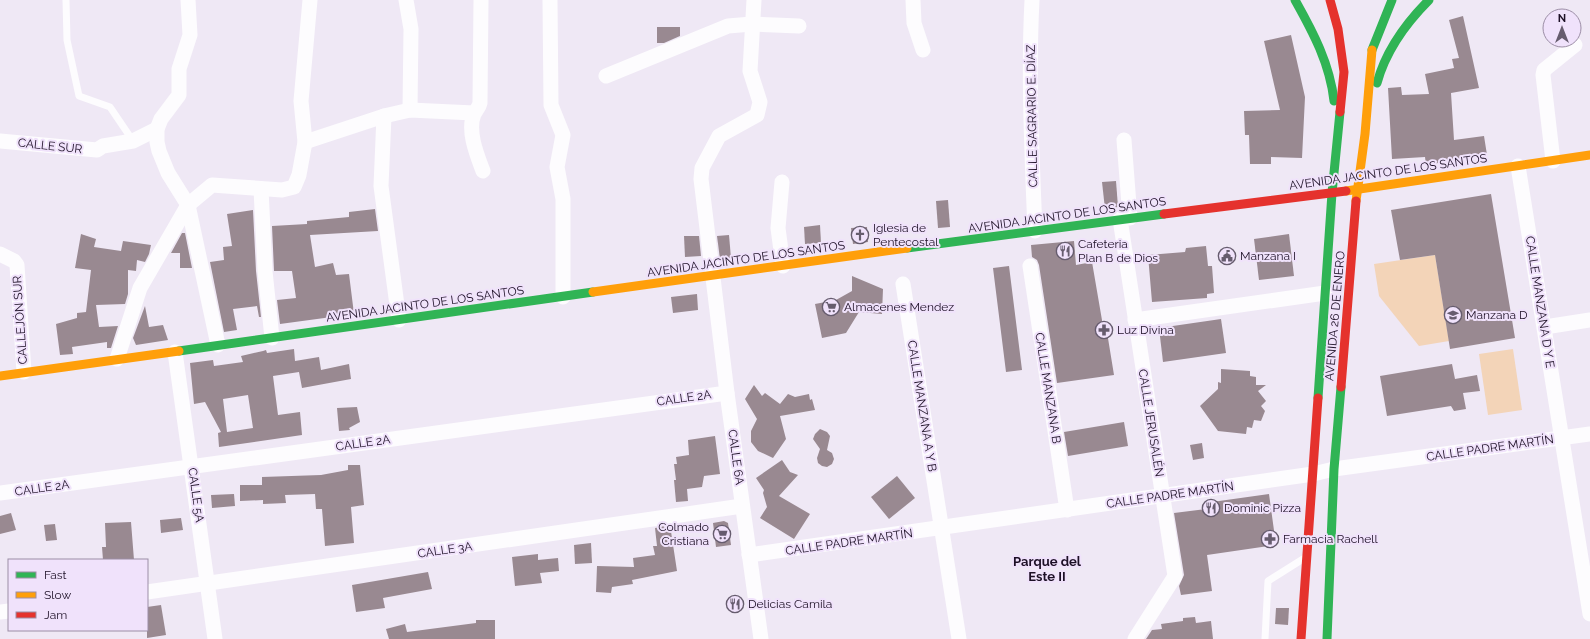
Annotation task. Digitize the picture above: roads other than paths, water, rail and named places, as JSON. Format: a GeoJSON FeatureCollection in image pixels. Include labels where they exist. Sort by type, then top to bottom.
{"type":"FeatureCollection","features":[{"type":"Feature","properties":{"kind":"main road"},"geometry":{"type":"LineString","coordinates":[[1295,0],[1313,32],[1333,87],[1336,146]]}},
{"type":"Feature","properties":{"kind":"main road","name":"AVENIDA 26 DE ENERO"},"geometry":{"type":"LineString","coordinates":[[1301,639],[1332,193],[1344,72],[1338,29],[1330,0]]}},
{"type":"Feature","properties":{"kind":"main road","name":"AVENIDA 26 DE ENERO"},"geometry":{"type":"LineString","coordinates":[[1327,639],[1334,470],[1357,189],[1365,134],[1372,49],[1392,0]]}},
{"type":"Feature","properties":{"kind":"main road"},"geometry":{"type":"LineString","coordinates":[[1365,134],[1379,75],[1388,53],[1416,12],[1429,0]]}},
{"type":"Feature","properties":{"kind":"main road","name":"AVENIDA JACINTO DE LOS SANTOS"},"geometry":{"type":"LineString","coordinates":[[0,376],[713,275],[1125,219],[1332,193],[1590,156]]}},
{"type":"Feature","properties":{"kind":"street"},"geometry":{"type":"LineString","coordinates":[[188,0],[190,35],[179,69],[179,95],[161,119],[157,129],[157,142],[161,156],[176,187],[188,204],[218,345]]}},
{"type":"Feature","properties":{"kind":"street"},"geometry":{"type":"LineString","coordinates":[[116,359],[140,288],[188,204],[212,185],[282,190],[294,187],[299,175],[305,142],[301,101],[310,0]]}},
{"type":"Feature","properties":{"kind":"street"},"geometry":{"type":"LineString","coordinates":[[406,0],[411,29],[410,110]]}},
{"type":"Feature","properties":{"kind":"street"},"geometry":{"type":"LineString","coordinates":[[481,0],[480,103],[474,113],[472,122],[477,155],[484,171]]}},
{"type":"Feature","properties":{"kind":"street"},"geometry":{"type":"LineString","coordinates":[[550,0],[552,105],[563,135],[557,167],[564,199],[563,297]]}},
{"type":"Feature","properties":{"kind":"street","name":"CALLE 6A"},"geometry":{"type":"LineString","coordinates":[[754,0],[750,71],[760,102],[759,110],[757,115],[719,136],[702,168],[701,179],[727,392],[761,639]]}},
{"type":"Feature","properties":{"kind":"street"},"geometry":{"type":"LineString","coordinates":[[913,0],[914,23],[923,50]]}},
{"type":"Feature","properties":{"kind":"street","name":"CALLE SAGRARIO E. DÍAZ"},"geometry":{"type":"LineString","coordinates":[[1032,0],[1030,34],[1031,126],[1035,231]]}},
{"type":"Feature","properties":{"kind":"street"},"geometry":{"type":"LineString","coordinates":[[606,76],[728,26],[752,24],[799,26]]}},
{"type":"Feature","properties":{"kind":"street"},"geometry":{"type":"LineString","coordinates":[[1553,161],[1543,74],[1544,70],[1571,48]]}},
{"type":"Feature","properties":{"kind":"street"},"geometry":{"type":"LineString","coordinates":[[305,142],[384,116],[410,110],[474,113]]}},
{"type":"Feature","properties":{"kind":"street"},"geometry":{"type":"LineString","coordinates":[[384,116],[381,186],[398,320]]}},
{"type":"Feature","properties":{"kind":"street","name":"CALLE SUR"},"geometry":{"type":"LineString","coordinates":[[0,142],[97,150],[103,146],[133,141],[157,129]]}},
{"type":"Feature","properties":{"kind":"street","name":"CALLE JERUSALÉN"},"geometry":{"type":"LineString","coordinates":[[1124,140],[1125,219],[1135,320],[1175,576],[1135,639]]}},
{"type":"Feature","properties":{"kind":"street","name":"CALLE MANZANA D Y E"},"geometry":{"type":"LineString","coordinates":[[1518,166],[1590,614]]}},
{"type":"Feature","properties":{"kind":"street"},"geometry":{"type":"LineString","coordinates":[[782,182],[778,228],[783,266]]}},
{"type":"Feature","properties":{"kind":"street"},"geometry":{"type":"LineString","coordinates":[[261,189],[264,271],[272,338]]}},
{"type":"Feature","properties":{"kind":"street","name":"CALLEJÓN SUR"},"geometry":{"type":"LineString","coordinates":[[0,254],[14,261],[17,265],[24,372]]}},
{"type":"Feature","properties":{"kind":"street","name":"CALLE MANZANA B"},"geometry":{"type":"LineString","coordinates":[[1030,266],[1067,510]]}},
{"type":"Feature","properties":{"kind":"street","name":"CALLE MANZANA A Y B"},"geometry":{"type":"LineString","coordinates":[[903,284],[959,639]]}},
{"type":"Feature","properties":{"kind":"street"},"geometry":{"type":"LineString","coordinates":[[1135,320],[1325,293]]}},
{"type":"Feature","properties":{"kind":"street"},"geometry":{"type":"LineString","coordinates":[[1545,327],[1590,320]]}},
{"type":"Feature","properties":{"kind":"street","name":"CALLE 5A"},"geometry":{"type":"LineString","coordinates":[[175,352],[215,639]]}},
{"type":"Feature","properties":{"kind":"street","name":"CALLE 2A"},"geometry":{"type":"LineString","coordinates":[[0,493],[727,392]]}},
{"type":"Feature","properties":{"kind":"street","name":"CALLE PADRE MARTÍN"},"geometry":{"type":"LineString","coordinates":[[749,556],[1590,434]]}},
{"type":"Feature","properties":{"kind":"street","name":"CALLE 3A"},"geometry":{"type":"LineString","coordinates":[[148,592],[742,506]]}},
{"type":"Feature","properties":{"kind":"lane"},"geometry":{"type":"LineString","coordinates":[[66,0],[67,40],[79,96],[110,107],[133,141]]}},
{"type":"Feature","properties":{"kind":"lane"},"geometry":{"type":"LineString","coordinates":[[1265,639],[1268,581],[1307,557]]}},
{"type":"Feature","properties":{"kind":"place","name":"Iglesia de Pentecostal"},"geometry":{"type":"Point","coordinates":[860,235]}},
{"type":"Feature","properties":{"kind":"place","name":"Cafeteria Plan B de Dios"},"geometry":{"type":"Point","coordinates":[1065,251]}},
{"type":"Feature","properties":{"kind":"place","name":"Manzana I"},"geometry":{"type":"Point","coordinates":[1227,256]}},
{"type":"Feature","properties":{"kind":"place","name":"Almacenes Mendez"},"geometry":{"type":"Point","coordinates":[831,307]}},
{"type":"Feature","properties":{"kind":"place","name":"Manzana D"},"geometry":{"type":"Point","coordinates":[1453,315]}},
{"type":"Feature","properties":{"kind":"place","name":"Luz Divina"},"geometry":{"type":"Point","coordinates":[1104,330]}},
{"type":"Feature","properties":{"kind":"place","name":"Dominic Pizza"},"geometry":{"type":"Point","coordinates":[1211,508]}},
{"type":"Feature","properties":{"kind":"place","name":"Colmado Cristiana"},"geometry":{"type":"Point","coordinates":[722,534]}},
{"type":"Feature","properties":{"kind":"place","name":"Farmacia Rachell"},"geometry":{"type":"Point","coordinates":[1270,539]}},
{"type":"Feature","properties":{"kind":"place","name":"Delicias Camila"},"geometry":{"type":"Point","coordinates":[735,604]}},
{"type":"Feature","properties":{"kind":"district","name":"Parque del Este II"},"geometry":{"type":"Point","coordinates":[1047,568]}}]}
